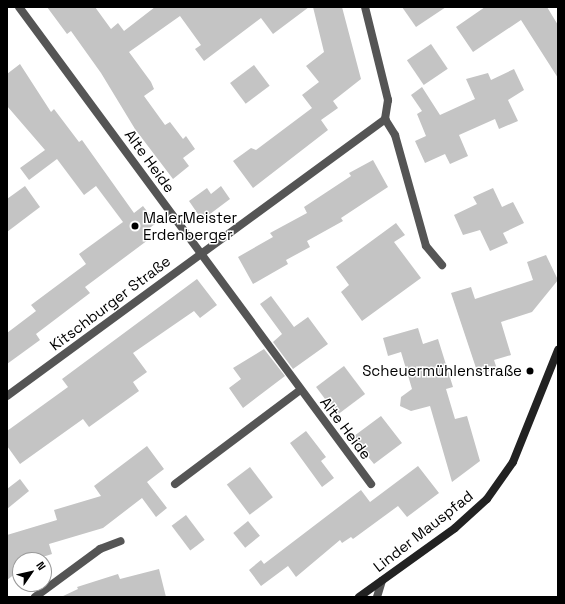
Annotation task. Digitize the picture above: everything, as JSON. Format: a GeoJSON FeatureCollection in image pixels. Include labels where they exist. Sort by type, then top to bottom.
{"type":"FeatureCollection","features":[{"type":"Feature","properties":{"kind":"street","name":"Alte Heide"},"geometry":{"type":"LineString","coordinates":[[19,7],[300,390],[371,484]]}},
{"type":"Feature","properties":{"kind":"street"},"geometry":{"type":"LineString","coordinates":[[365,7],[388,100],[385,119],[395,135],[426,246],[442,265]]}},
{"type":"Feature","properties":{"kind":"street","name":"Kitschburger Straße"},"geometry":{"type":"LineString","coordinates":[[7,396],[199,253],[385,119]]}},
{"type":"Feature","properties":{"kind":"street","name":"Linder Mauspfad"},"geometry":{"type":"LineString","coordinates":[[359,597],[455,528],[487,499],[513,462],[558,350]]}},
{"type":"Feature","properties":{"kind":"street","name":"Alte Heide"},"geometry":{"type":"LineString","coordinates":[[175,484],[300,390]]}},
{"type":"Feature","properties":{"kind":"street"},"geometry":{"type":"LineString","coordinates":[[35,597],[100,549],[121,541]]}},
{"type":"Feature","properties":{"kind":"street"},"geometry":{"type":"LineString","coordinates":[[377,597],[382,581]]}},
{"type":"Feature","properties":{"kind":"building"},"geometry":{"type":"Polygon","coordinates":[[[47,7],[95,7],[111,29],[118,23],[124,31],[155,7],[309,7],[273,34],[261,18],[204,61],[195,49],[201,45],[180,16],[129,52],[151,82],[154,89],[144,96],[165,125],[170,122],[183,139],[186,136],[195,149],[183,158],[189,166],[173,179],[135,129],[101,73],[71,31],[67,34],[47,7]]]}},
{"type":"Feature","properties":{"kind":"building"},"geometry":{"type":"Polygon","coordinates":[[[313,7],[342,7],[361,79],[333,101],[338,108],[321,120],[328,130],[253,188],[233,161],[251,148],[256,150],[312,108],[302,95],[319,82],[306,66],[324,52],[313,7]]]}},
{"type":"Feature","properties":{"kind":"building"},"geometry":{"type":"Polygon","coordinates":[[[402,7],[446,7],[416,27],[402,7]]]}},
{"type":"Feature","properties":{"kind":"building"},"geometry":{"type":"Polygon","coordinates":[[[485,7],[547,7],[558,25],[558,78],[521,20],[473,52],[456,27],[485,7]]]}},
{"type":"Feature","properties":{"kind":"building"},"geometry":{"type":"Polygon","coordinates":[[[431,44],[448,69],[424,85],[407,60],[431,44]]]}},
{"type":"Feature","properties":{"kind":"building"},"geometry":{"type":"Polygon","coordinates":[[[20,64],[51,112],[54,109],[79,142],[82,140],[134,213],[143,206],[156,223],[146,231],[152,237],[85,287],[90,293],[36,334],[40,340],[7,364],[7,333],[36,311],[31,305],[86,264],[79,254],[123,222],[96,186],[84,195],[57,159],[29,180],[20,168],[45,150],[7,106],[7,74],[20,64]]]}},
{"type":"Feature","properties":{"kind":"building"},"geometry":{"type":"Polygon","coordinates":[[[254,65],[270,86],[246,104],[230,83],[254,65]]]}},
{"type":"Feature","properties":{"kind":"building"},"geometry":{"type":"Polygon","coordinates":[[[514,69],[524,90],[508,100],[518,121],[499,129],[495,119],[459,135],[468,156],[450,164],[445,154],[425,163],[415,141],[426,136],[417,114],[422,111],[411,95],[422,87],[440,115],[475,99],[466,79],[488,73],[491,80],[514,69]]]}},
{"type":"Feature","properties":{"kind":"building"},"geometry":{"type":"Polygon","coordinates":[[[373,160],[388,187],[341,218],[343,221],[307,241],[310,247],[286,260],[288,264],[253,284],[238,257],[273,237],[270,233],[307,213],[304,207],[351,176],[349,173],[373,160]]]}},
{"type":"Feature","properties":{"kind":"building"},"geometry":{"type":"Polygon","coordinates":[[[25,186],[40,207],[7,232],[7,199],[25,186]]]}},
{"type":"Feature","properties":{"kind":"building"},"geometry":{"type":"Polygon","coordinates":[[[221,186],[230,199],[202,220],[189,201],[207,188],[211,194],[221,186]]]}},
{"type":"Feature","properties":{"kind":"building"},"geometry":{"type":"Polygon","coordinates":[[[493,188],[502,207],[513,202],[524,223],[503,233],[508,243],[490,251],[480,230],[463,235],[454,215],[477,204],[473,197],[493,188]]]}},
{"type":"Feature","properties":{"kind":"building"},"geometry":{"type":"Polygon","coordinates":[[[396,223],[405,235],[394,242],[421,278],[362,321],[341,292],[349,285],[336,267],[396,223]]]}},
{"type":"Feature","properties":{"kind":"building"},"geometry":{"type":"Polygon","coordinates":[[[546,255],[558,280],[532,312],[501,322],[511,355],[494,360],[497,369],[478,374],[451,293],[471,287],[475,299],[533,280],[527,262],[546,255]]]}},
{"type":"Feature","properties":{"kind":"building"},"geometry":{"type":"Polygon","coordinates":[[[197,279],[217,305],[200,318],[194,311],[133,353],[147,372],[133,382],[139,391],[89,427],[83,419],[20,464],[7,446],[7,431],[68,387],[62,379],[197,279]]]}},
{"type":"Feature","properties":{"kind":"building"},"geometry":{"type":"Polygon","coordinates":[[[271,296],[294,327],[308,317],[328,344],[293,369],[273,342],[282,334],[260,304],[271,296]]]}},
{"type":"Feature","properties":{"kind":"building"},"geometry":{"type":"Polygon","coordinates":[[[418,328],[423,344],[438,339],[453,387],[446,389],[455,419],[467,416],[480,461],[452,482],[430,406],[411,411],[400,406],[401,397],[412,389],[401,352],[388,356],[383,338],[418,328]]]}},
{"type":"Feature","properties":{"kind":"building"},"geometry":{"type":"Polygon","coordinates":[[[264,349],[285,376],[243,408],[229,388],[241,379],[233,368],[264,349]]]}},
{"type":"Feature","properties":{"kind":"building"},"geometry":{"type":"Polygon","coordinates":[[[344,366],[365,394],[337,415],[316,387],[344,366]]]}},
{"type":"Feature","properties":{"kind":"building"},"geometry":{"type":"Polygon","coordinates":[[[381,416],[402,443],[374,464],[360,447],[357,449],[350,439],[381,416]]]}},
{"type":"Feature","properties":{"kind":"building"},"geometry":{"type":"Polygon","coordinates":[[[306,431],[326,457],[321,461],[334,478],[322,487],[290,443],[306,431]]]}},
{"type":"Feature","properties":{"kind":"building"},"geometry":{"type":"Polygon","coordinates":[[[147,446],[164,469],[147,482],[167,508],[156,517],[142,498],[103,528],[49,544],[51,552],[12,552],[12,576],[7,580],[7,535],[57,520],[54,510],[101,496],[94,486],[147,446]]]}},
{"type":"Feature","properties":{"kind":"building"},"geometry":{"type":"Polygon","coordinates":[[[418,466],[439,493],[407,517],[398,506],[353,539],[351,537],[342,543],[340,540],[296,577],[288,566],[261,586],[249,570],[261,560],[264,564],[361,490],[370,502],[418,466]]]}},
{"type":"Feature","properties":{"kind":"building"},"geometry":{"type":"Polygon","coordinates":[[[250,467],[273,497],[250,515],[227,484],[250,467]]]}},
{"type":"Feature","properties":{"kind":"building"},"geometry":{"type":"Polygon","coordinates":[[[20,479],[29,491],[7,509],[7,489],[20,479]]]}},
{"type":"Feature","properties":{"kind":"building"},"geometry":{"type":"Polygon","coordinates":[[[186,515],[205,540],[190,551],[172,526],[186,515]]]}},
{"type":"Feature","properties":{"kind":"building"},"geometry":{"type":"Polygon","coordinates":[[[248,521],[260,536],[245,548],[233,533],[248,521]]]}},
{"type":"Feature","properties":{"kind":"building"},"geometry":{"type":"Polygon","coordinates":[[[159,569],[166,597],[61,597],[78,589],[77,587],[118,574],[120,579],[159,569]]]}},
{"type":"Feature","properties":{"kind":"place","name":"MalerMeister Erdenberger"},"geometry":{"type":"Point","coordinates":[135,226]}},
{"type":"Feature","properties":{"kind":"place","name":"Scheuermühlenstraße"},"geometry":{"type":"Point","coordinates":[530,371]}}]}
